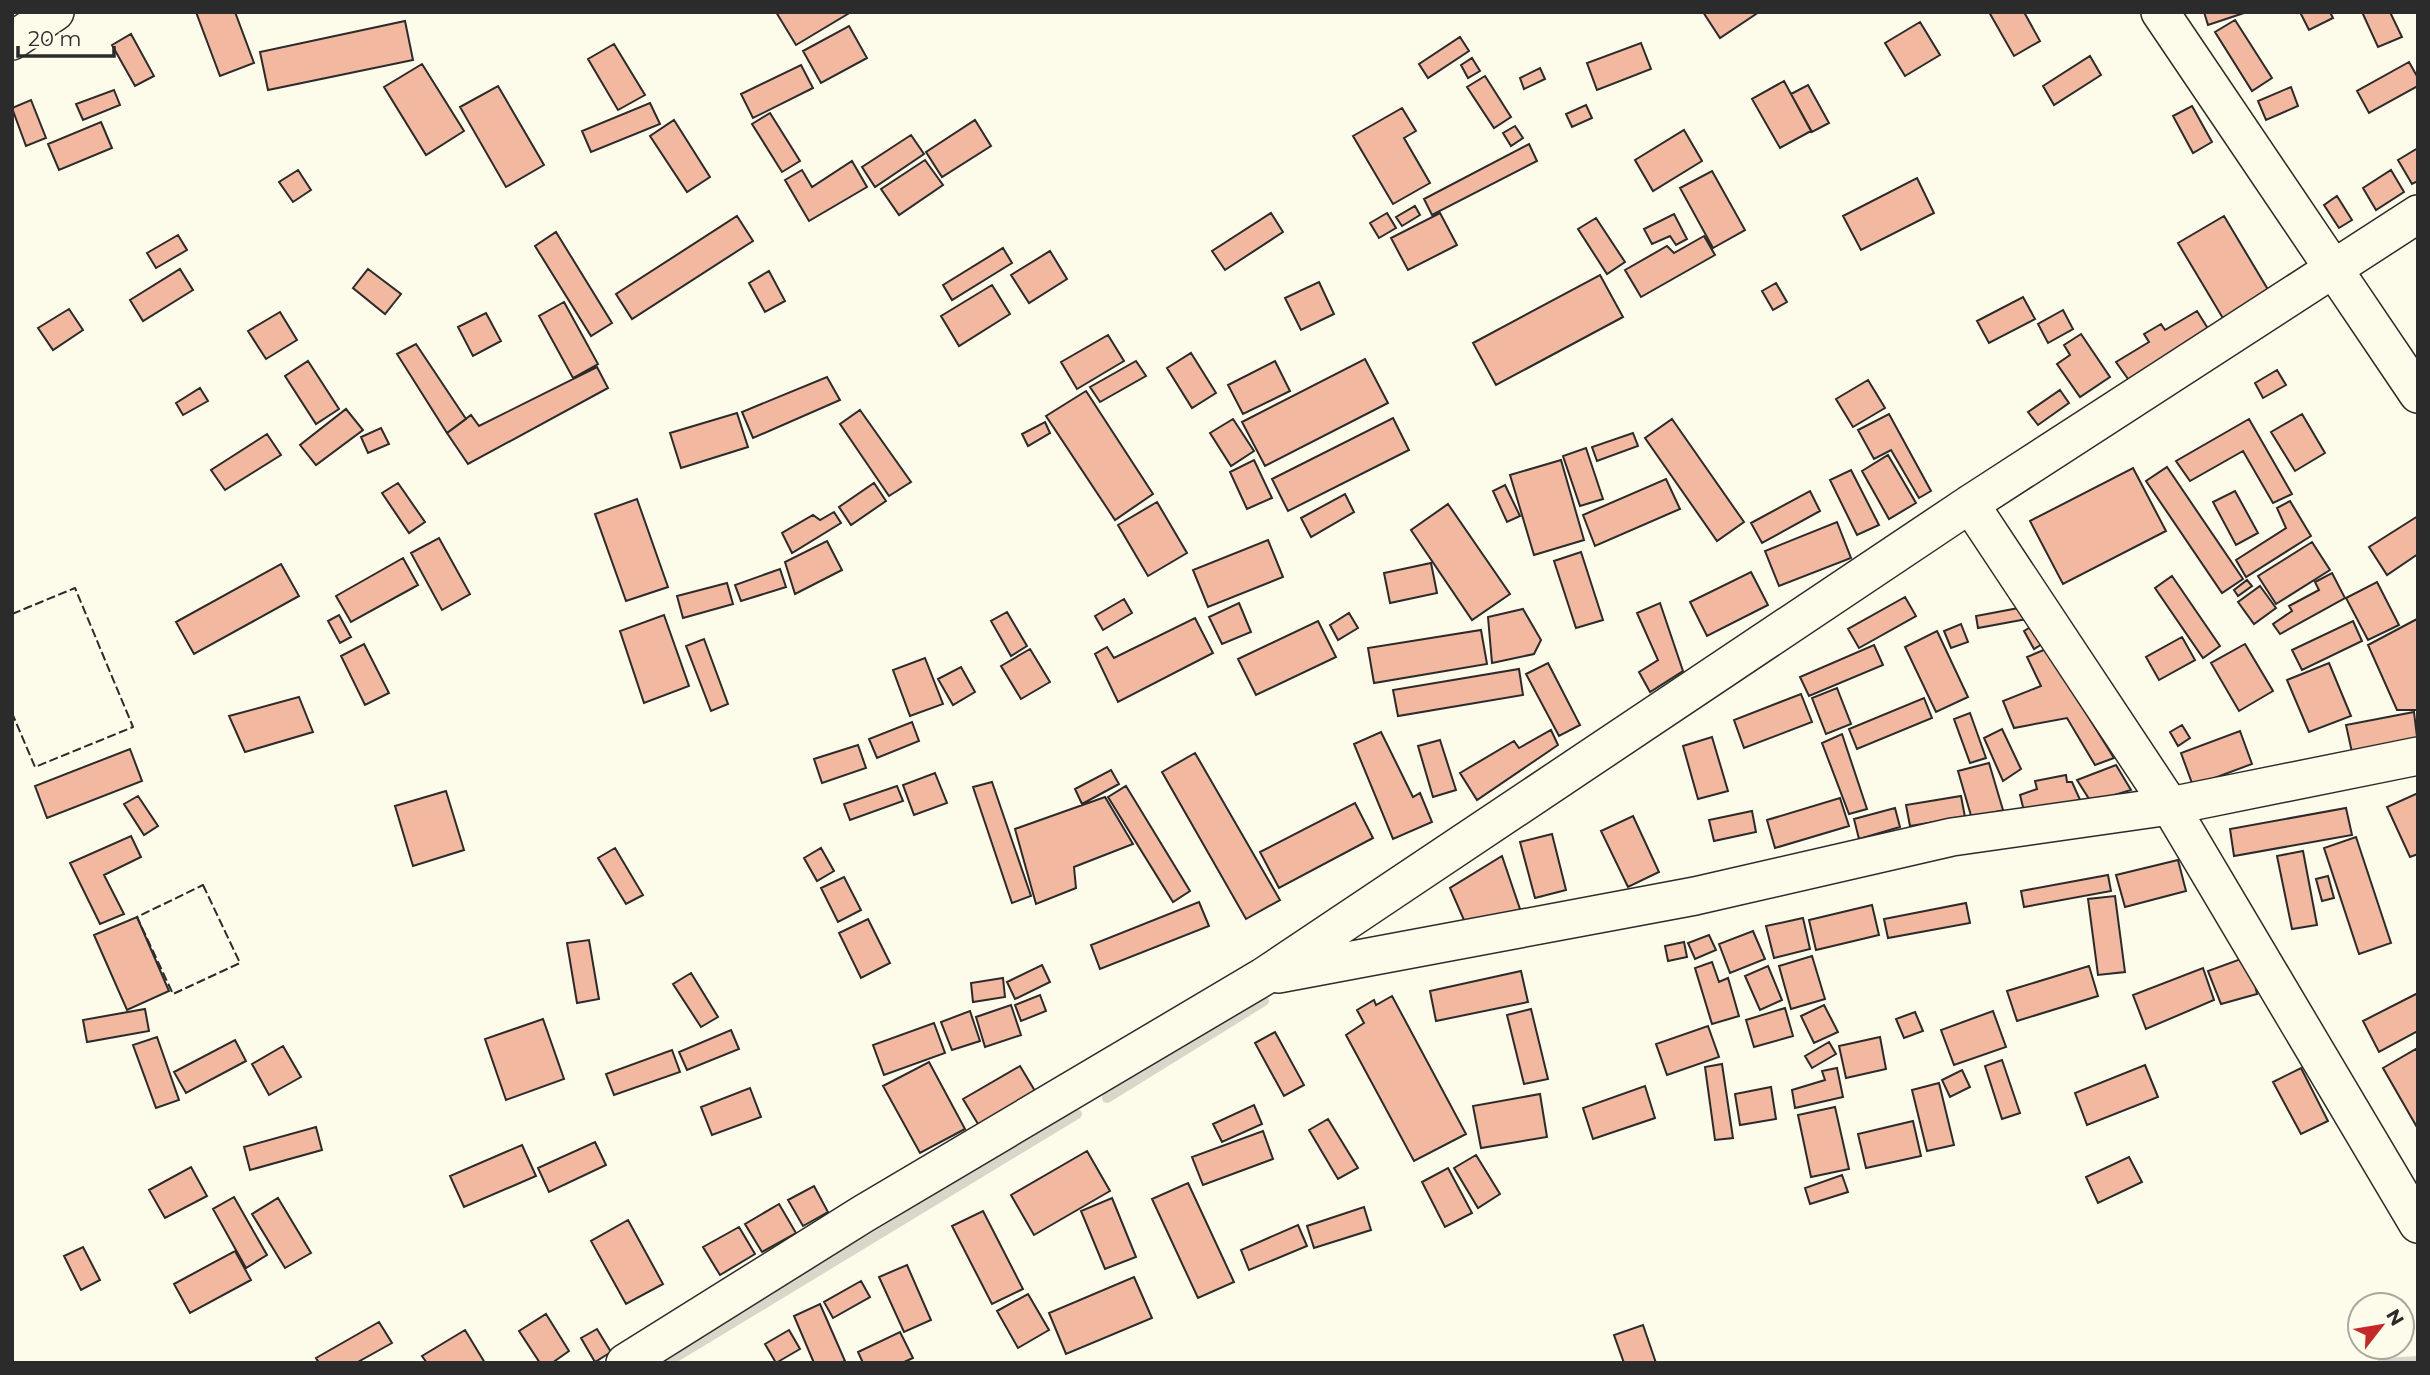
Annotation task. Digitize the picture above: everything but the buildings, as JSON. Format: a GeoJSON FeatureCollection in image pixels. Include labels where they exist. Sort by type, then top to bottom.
{"type":"FeatureCollection","features":[{"type":"Feature","properties":{"kind":"street"},"geometry":{"type":"LineString","coordinates":[[12,41],[55,12]]}},
{"type":"Feature","properties":{"kind":"street"},"geometry":{"type":"LineString","coordinates":[[2160,12],[2418,394]]}},
{"type":"Feature","properties":{"kind":"street"},"geometry":{"type":"LineString","coordinates":[[625,1363],[863,1214],[1263,977],[1970,504],[2418,214]]}},
{"type":"Feature","properties":{"kind":"street"},"geometry":{"type":"LineString","coordinates":[[1970,504],[2169,806],[2418,1224]]}},
{"type":"Feature","properties":{"kind":"street"},"geometry":{"type":"LineString","coordinates":[[1263,977],[1695,896],[1952,837],[2169,806],[2418,756]]}},
{"type":"Feature","properties":{"kind":"waterway"},"geometry":{"type":"LineString","coordinates":[[1107,1098],[1264,1001]]}},
{"type":"Feature","properties":{"kind":"waterway"},"geometry":{"type":"LineString","coordinates":[[666,1363],[1077,1114]]}},
{"type":"Feature","properties":{"kind":"waterway"},"geometry":{"type":"LineString","coordinates":[[2382,1363],[2418,1361]]}},
{"type":"Feature","properties":{"kind":"fence"},"geometry":{"type":"LineString","coordinates":[[12,614],[75,588],[133,727],[35,767],[12,713]]}},
{"type":"Feature","properties":{"kind":"fence"},"geometry":{"type":"LineString","coordinates":[[203,885],[240,963],[173,994],[137,917],[203,885]]}}]}
